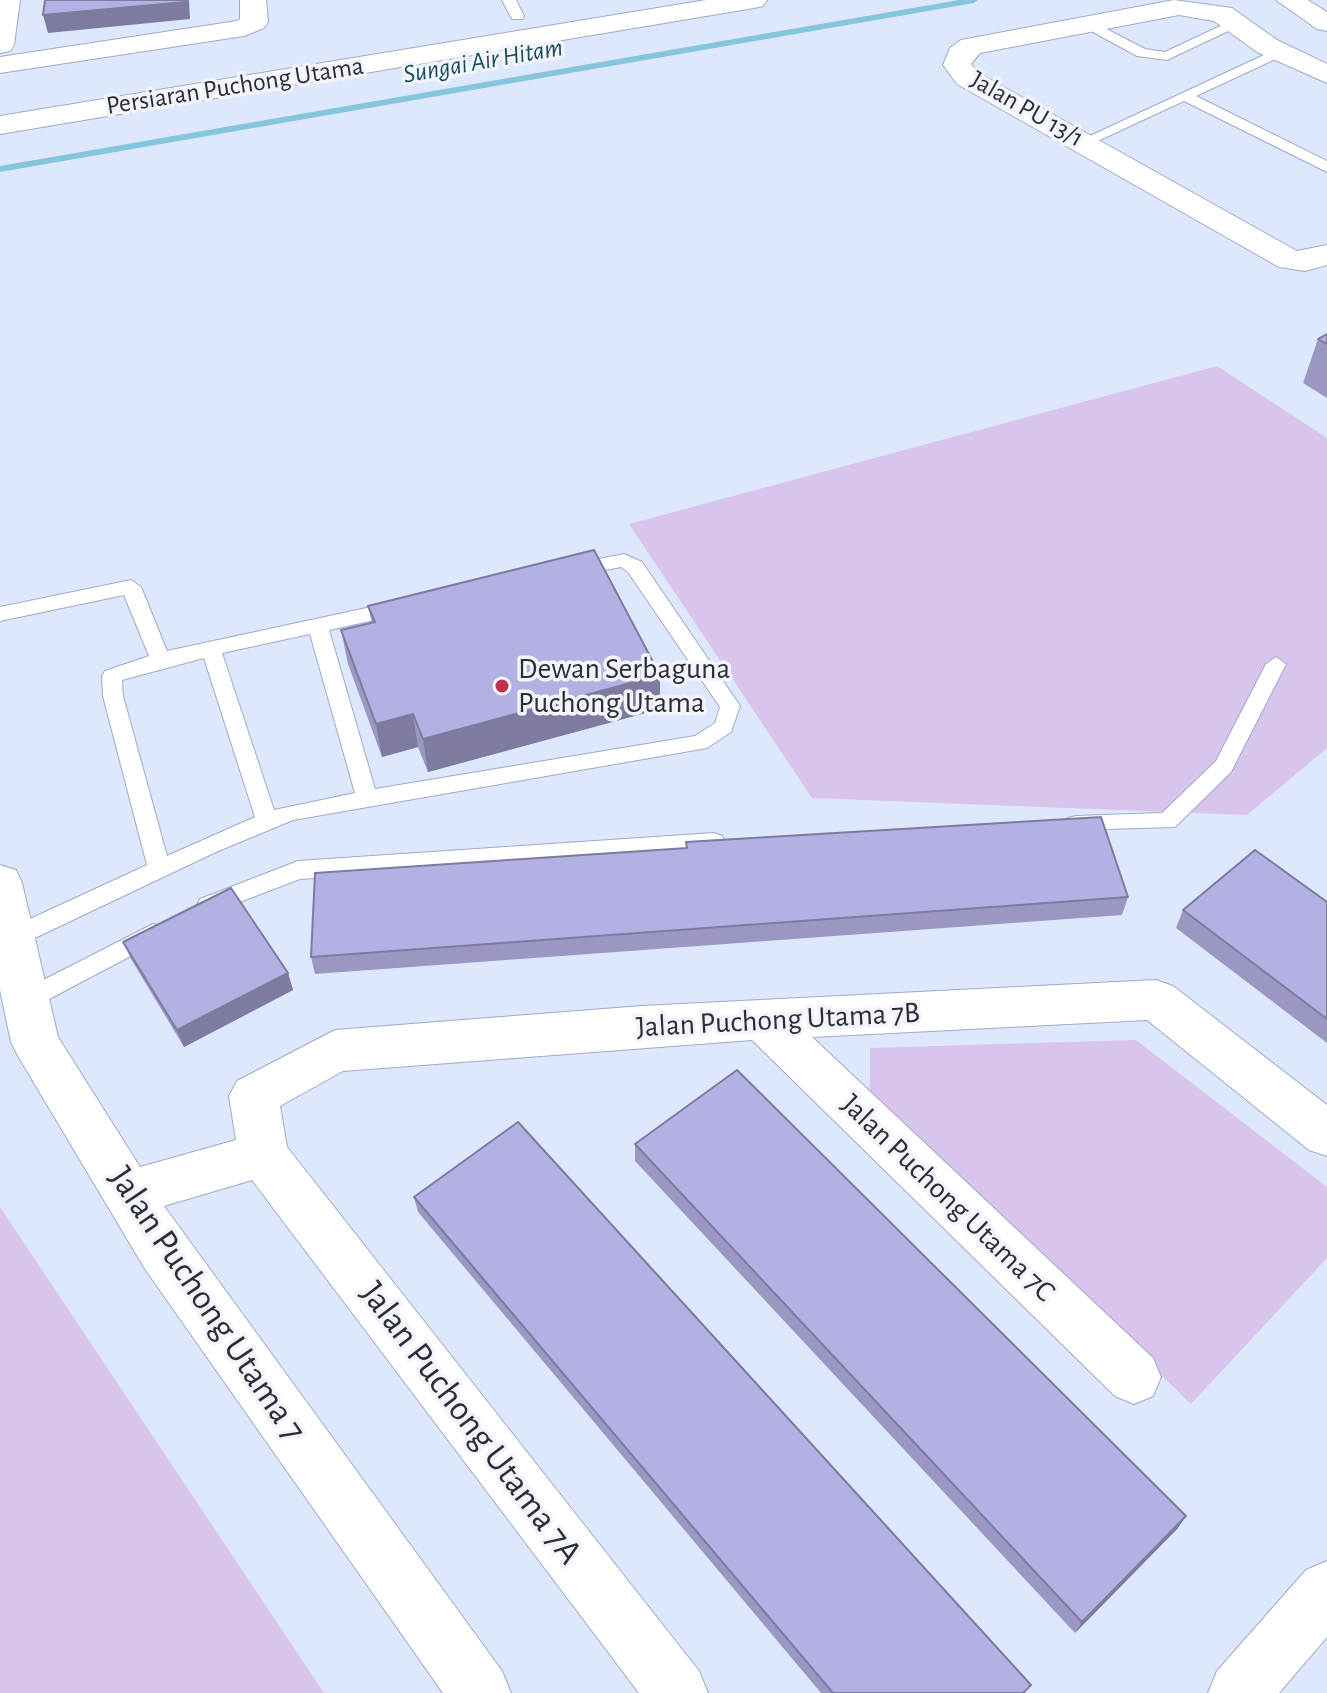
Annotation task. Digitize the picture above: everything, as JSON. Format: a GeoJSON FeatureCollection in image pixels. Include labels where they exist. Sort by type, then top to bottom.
{"type":"FeatureCollection","features":[{"type":"Feature","properties":{"kind":"street"},"geometry":{"type":"LineString","coordinates":[[0,45],[7,0]]}},
{"type":"Feature","properties":{"kind":"street","name":"Persiaran Puchong Utama"},"geometry":{"type":"LineString","coordinates":[[0,102],[513,8],[616,0]]}},
{"type":"Feature","properties":{"kind":"street","name":"Persiaran Puchong Utama"},"geometry":{"type":"LineString","coordinates":[[0,125],[754,0]]}},
{"type":"Feature","properties":{"kind":"street"},"geometry":{"type":"LineString","coordinates":[[1289,0],[1327,23]]}},
{"type":"Feature","properties":{"kind":"street","name":"Jalan PU 13/1"},"geometry":{"type":"LineString","coordinates":[[1312,61],[1222,14],[1179,7],[971,46],[960,54],[957,65],[967,78],[1290,260],[1305,261],[1327,255]]}},
{"type":"Feature","properties":{"kind":"street"},"geometry":{"type":"LineString","coordinates":[[0,65],[244,28],[254,11]]}},
{"type":"Feature","properties":{"kind":"street","name":"Jalan Puchong Utama 7"},"geometry":{"type":"LineString","coordinates":[[0,883],[6,941],[26,1000],[35,1042],[164,1252],[480,1693]]}},
{"type":"Feature","properties":{"kind":"street","name":"Jalan Puchong Utama 7B"},"geometry":{"type":"LineString","coordinates":[[263,1155],[254,1096],[335,1051],[762,1020],[1156,1000],[1327,1134]]}},
{"type":"Feature","properties":{"kind":"street","name":"Jalan Puchong Utama 7C"},"geometry":{"type":"LineString","coordinates":[[762,1020],[1134,1377]]}},
{"type":"Feature","properties":{"kind":"street"},"geometry":{"type":"LineString","coordinates":[[129,1193],[263,1155]]}},
{"type":"Feature","properties":{"kind":"street","name":"Jalan Puchong Utama 7A"},"geometry":{"type":"LineString","coordinates":[[263,1155],[677,1693]]}},
{"type":"Feature","properties":{"kind":"street"},"geometry":{"type":"LineString","coordinates":[[1239,1693],[1327,1591]]}},
{"type":"Feature","properties":{"kind":"lane"},"geometry":{"type":"LineString","coordinates":[[1089,24],[1142,53],[1167,56],[1236,24]]}},
{"type":"Feature","properties":{"kind":"lane"},"geometry":{"type":"LineString","coordinates":[[1084,142],[1185,96],[1312,61]]}},
{"type":"Feature","properties":{"kind":"lane"},"geometry":{"type":"LineString","coordinates":[[1185,96],[1327,167]]}},
{"type":"Feature","properties":{"kind":"lane"},"geometry":{"type":"LineString","coordinates":[[6,941],[290,812],[700,743],[724,727],[730,706],[635,567],[624,560],[548,576]]}},
{"type":"Feature","properties":{"kind":"lane"},"geometry":{"type":"LineString","coordinates":[[0,614],[131,587],[138,597],[160,660]]}},
{"type":"Feature","properties":{"kind":"lane"},"geometry":{"type":"LineString","coordinates":[[159,869],[113,696],[112,676],[160,660],[425,603]]}},
{"type":"Feature","properties":{"kind":"lane"},"geometry":{"type":"LineString","coordinates":[[318,626],[368,801]]}},
{"type":"Feature","properties":{"kind":"lane"},"geometry":{"type":"LineString","coordinates":[[211,649],[267,821]]}},
{"type":"Feature","properties":{"kind":"lane"},"geometry":{"type":"LineString","coordinates":[[1049,825],[1167,821],[1224,766],[1276,664]]}},
{"type":"Feature","properties":{"kind":"lane"},"geometry":{"type":"LineString","coordinates":[[26,1000],[186,916],[298,870],[736,841]]}},
{"type":"Feature","properties":{"kind":"shaded area"},"geometry":{"type":"Polygon","coordinates":[[[1217,366],[1327,438],[1327,748],[1247,815],[812,798],[629,524],[1217,366]]]}},
{"type":"Feature","properties":{"kind":"shaded area"},"geometry":{"type":"Polygon","coordinates":[[[1136,1040],[1327,1187],[1327,1258],[1191,1404],[870,1093],[870,1048],[1136,1040]]]}},
{"type":"Feature","properties":{"kind":"shaded area"},"geometry":{"type":"Polygon","coordinates":[[[0,1207],[324,1693],[0,1693],[0,1207]]]}},
{"type":"Feature","properties":{"kind":"building"},"geometry":{"type":"Polygon","coordinates":[[[45,0],[186,0],[186,2],[43,15],[45,0]]]}},
{"type":"Feature","properties":{"kind":"building"},"geometry":{"type":"Polygon","coordinates":[[[1327,334],[1327,344],[1318,339],[1327,334]]]}},
{"type":"Feature","properties":{"kind":"building","name":"Dewan Serbaguna Puchong Utama"},"geometry":{"type":"Polygon","coordinates":[[[594,550],[660,675],[423,739],[413,714],[376,724],[341,630],[375,622],[368,606],[594,550]]]}},
{"type":"Feature","properties":{"kind":"building"},"geometry":{"type":"Polygon","coordinates":[[[1101,817],[1128,897],[311,957],[315,873],[687,848],[686,842],[1101,817]]]}},
{"type":"Feature","properties":{"kind":"building"},"geometry":{"type":"Polygon","coordinates":[[[1255,850],[1327,902],[1327,1019],[1183,910],[1255,850]]]}},
{"type":"Feature","properties":{"kind":"building"},"geometry":{"type":"Polygon","coordinates":[[[231,888],[288,973],[177,1030],[123,942],[231,888]]]}},
{"type":"Feature","properties":{"kind":"building"},"geometry":{"type":"Polygon","coordinates":[[[737,1070],[1186,1516],[1082,1622],[635,1144],[737,1070]]]}},
{"type":"Feature","properties":{"kind":"building"},"geometry":{"type":"Polygon","coordinates":[[[518,1122],[1031,1685],[1023,1693],[833,1693],[414,1197],[518,1122]]]}},
{"type":"Feature","properties":{"kind":"waterway","name":"Sungai Air Hitam"},"geometry":{"type":"LineString","coordinates":[[0,169],[974,0]]}},
{"type":"Feature","properties":{"kind":"place","name":"Dewan Serbaguna Puchong Utama"},"geometry":{"type":"Point","coordinates":[502,686]}}]}
